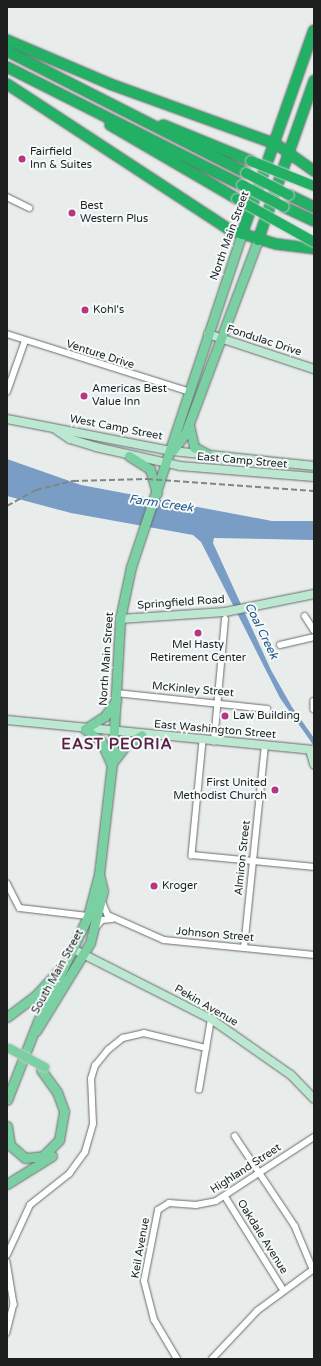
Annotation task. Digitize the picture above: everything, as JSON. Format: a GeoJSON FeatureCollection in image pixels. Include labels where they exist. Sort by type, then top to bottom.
{"type":"FeatureCollection","features":[{"type":"Feature","properties":{"kind":"highway","name":"North Main Street"},"geometry":{"type":"LineString","coordinates":[[242,234],[276,144],[314,30]]}},
{"type":"Feature","properties":{"kind":"highway"},"geometry":{"type":"LineString","coordinates":[[7,36],[38,54],[110,84],[276,144],[314,171]]}},
{"type":"Feature","properties":{"kind":"highway"},"geometry":{"type":"LineString","coordinates":[[7,51],[314,207]]}},
{"type":"Feature","properties":{"kind":"highway"},"geometry":{"type":"LineString","coordinates":[[7,67],[27,76],[101,116],[314,221]]}},
{"type":"Feature","properties":{"kind":"highway"},"geometry":{"type":"LineString","coordinates":[[54,76],[251,162],[314,186]]}},
{"type":"Feature","properties":{"kind":"highway","name":"North Main Street"},"geometry":{"type":"LineString","coordinates":[[258,240],[314,81]]}},
{"type":"Feature","properties":{"kind":"highway"},"geometry":{"type":"LineString","coordinates":[[7,84],[212,219],[258,240],[314,249]]}},
{"type":"Feature","properties":{"kind":"highway"},"geometry":{"type":"LineString","coordinates":[[101,116],[122,134],[314,242]]}},
{"type":"Feature","properties":{"kind":"main road","name":"North Main Street"},"geometry":{"type":"LineString","coordinates":[[114,732],[120,619],[131,567],[168,463],[172,450],[175,429],[242,234]]}},
{"type":"Feature","properties":{"kind":"main road","name":"North Main Street"},"geometry":{"type":"LineString","coordinates":[[172,450],[188,424],[258,240]]}},
{"type":"Feature","properties":{"kind":"main road","name":"Fondulac Drive"},"geometry":{"type":"LineString","coordinates":[[208,334],[314,369]]}},
{"type":"Feature","properties":{"kind":"main road","name":"West Camp Street"},"geometry":{"type":"LineString","coordinates":[[7,419],[172,450]]}},
{"type":"Feature","properties":{"kind":"main road"},"geometry":{"type":"LineString","coordinates":[[188,424],[194,447],[211,456]]}},
{"type":"Feature","properties":{"kind":"main road","name":"West Camp Street"},"geometry":{"type":"LineString","coordinates":[[55,429],[70,439],[129,456],[168,463]]}},
{"type":"Feature","properties":{"kind":"main road","name":"East Camp Street"},"geometry":{"type":"LineString","coordinates":[[172,450],[211,456],[314,466]]}},
{"type":"Feature","properties":{"kind":"main road"},"geometry":{"type":"LineString","coordinates":[[129,456],[150,469],[157,493]]}},
{"type":"Feature","properties":{"kind":"main road","name":"East Camp Street"},"geometry":{"type":"LineString","coordinates":[[168,463],[237,473],[314,477]]}},
{"type":"Feature","properties":{"kind":"main road","name":"Springfield Road"},"geometry":{"type":"LineString","coordinates":[[120,619],[245,609],[314,594]]}},
{"type":"Feature","properties":{"kind":"main road"},"geometry":{"type":"LineString","coordinates":[[116,697],[105,716],[85,729],[101,741],[112,764],[127,744],[142,735]]}},
{"type":"Feature","properties":{"kind":"main road","name":"East Washington Street"},"geometry":{"type":"LineString","coordinates":[[7,720],[142,735],[312,750]]}},
{"type":"Feature","properties":{"kind":"main road","name":"South Main Street"},"geometry":{"type":"LineString","coordinates":[[7,1100],[68,961],[79,953],[99,874],[112,764],[114,732]]}},
{"type":"Feature","properties":{"kind":"main road"},"geometry":{"type":"LineString","coordinates":[[312,750],[314,764]]}},
{"type":"Feature","properties":{"kind":"main road","name":"South Main Street"},"geometry":{"type":"LineString","coordinates":[[36,1031],[44,1023],[79,953],[94,931],[102,899],[99,874]]}},
{"type":"Feature","properties":{"kind":"main road","name":"Pekin Avenue"},"geometry":{"type":"LineString","coordinates":[[79,953],[211,1019],[291,1075],[314,1099]]}},
{"type":"Feature","properties":{"kind":"main road"},"geometry":{"type":"LineString","coordinates":[[7,1017],[34,998],[68,961]]}},
{"type":"Feature","properties":{"kind":"main road"},"geometry":{"type":"LineString","coordinates":[[7,1184],[49,1159],[67,1134],[66,1103],[42,1069],[8,1050]]}},
{"type":"Feature","properties":{"kind":"main road"},"geometry":{"type":"LineString","coordinates":[[7,1126],[10,1145],[25,1158],[43,1156],[59,1140],[64,1111],[57,1092],[42,1069]]}},
{"type":"Feature","properties":{"kind":"street"},"geometry":{"type":"LineString","coordinates":[[7,196],[30,208]]}},
{"type":"Feature","properties":{"kind":"street","name":"Venture Drive"},"geometry":{"type":"LineString","coordinates":[[7,334],[25,341],[188,391]]}},
{"type":"Feature","properties":{"kind":"street"},"geometry":{"type":"LineString","coordinates":[[7,392],[25,341]]}},
{"type":"Feature","properties":{"kind":"street"},"geometry":{"type":"LineString","coordinates":[[305,616],[314,630]]}},
{"type":"Feature","properties":{"kind":"street"},"geometry":{"type":"LineString","coordinates":[[214,742],[225,619]]}},
{"type":"Feature","properties":{"kind":"street"},"geometry":{"type":"LineString","coordinates":[[280,646],[314,637]]}},
{"type":"Feature","properties":{"kind":"street","name":"McKinley Street"},"geometry":{"type":"LineString","coordinates":[[116,697],[218,702],[267,709]]}},
{"type":"Feature","properties":{"kind":"street"},"geometry":{"type":"LineString","coordinates":[[203,741],[192,855],[314,867]]}},
{"type":"Feature","properties":{"kind":"street","name":"Almiron Street"},"geometry":{"type":"LineString","coordinates":[[244,948],[265,746]]}},
{"type":"Feature","properties":{"kind":"street"},"geometry":{"type":"LineString","coordinates":[[7,883],[18,906],[88,916]]}},
{"type":"Feature","properties":{"kind":"street","name":"Johnson Street"},"geometry":{"type":"LineString","coordinates":[[102,899],[106,914],[164,940],[314,955]]}},
{"type":"Feature","properties":{"kind":"street"},"geometry":{"type":"LineString","coordinates":[[94,931],[104,919],[118,920]]}},
{"type":"Feature","properties":{"kind":"street"},"geometry":{"type":"LineString","coordinates":[[199,1090],[211,1019]]}},
{"type":"Feature","properties":{"kind":"street"},"geometry":{"type":"LineString","coordinates":[[7,1255],[30,1205],[73,1169],[91,1138],[92,1074],[101,1058],[116,1043],[132,1035],[154,1033],[206,1048]]}},
{"type":"Feature","properties":{"kind":"street"},"geometry":{"type":"LineString","coordinates":[[212,1359],[250,1317],[283,1289],[313,1269],[295,1226],[235,1136]]}},
{"type":"Feature","properties":{"kind":"street","name":"Highland Street"},"geometry":{"type":"LineString","coordinates":[[162,1205],[201,1205],[225,1196],[259,1172],[314,1137]]}},
{"type":"Feature","properties":{"kind":"street","name":"Oakdale Avenue"},"geometry":{"type":"LineString","coordinates":[[225,1196],[283,1289]]}},
{"type":"Feature","properties":{"kind":"street","name":"Keil Avenue"},"geometry":{"type":"LineString","coordinates":[[162,1205],[157,1212],[144,1281],[154,1320],[178,1359]]}},
{"type":"Feature","properties":{"kind":"street"},"geometry":{"type":"LineString","coordinates":[[7,1262],[14,1304],[7,1332]]}},
{"type":"Feature","properties":{"kind":"water","name":"Farm Creek"},"geometry":{"type":"Polygon","coordinates":[[[7,459],[81,485],[272,521],[314,521],[314,540],[214,538],[213,543],[271,670],[292,707],[314,738],[314,746],[280,698],[201,542],[193,535],[71,513],[7,496],[7,459]]]}},
{"type":"Feature","properties":{"kind":"railway"},"geometry":{"type":"LineString","coordinates":[[7,506],[36,490],[73,481],[147,479],[314,491]]}},
{"type":"Feature","properties":{"kind":"place","name":"Fairfield Inn & Suites"},"geometry":{"type":"Point","coordinates":[22,159]}},
{"type":"Feature","properties":{"kind":"place","name":"Best Western Plus"},"geometry":{"type":"Point","coordinates":[72,213]}},
{"type":"Feature","properties":{"kind":"place","name":"Kohl's"},"geometry":{"type":"Point","coordinates":[85,310]}},
{"type":"Feature","properties":{"kind":"place","name":"Americas Best Value Inn"},"geometry":{"type":"Point","coordinates":[84,396]}},
{"type":"Feature","properties":{"kind":"place","name":"Mel Hasty Retirement Center"},"geometry":{"type":"Point","coordinates":[198,633]}},
{"type":"Feature","properties":{"kind":"place","name":"Law Building"},"geometry":{"type":"Point","coordinates":[225,716]}},
{"type":"Feature","properties":{"kind":"place","name":"First United Methodist Church"},"geometry":{"type":"Point","coordinates":[275,790]}},
{"type":"Feature","properties":{"kind":"place","name":"Kroger"},"geometry":{"type":"Point","coordinates":[154,886]}},
{"type":"Feature","properties":{"kind":"district","name":"EAST PEORIA"},"geometry":{"type":"Point","coordinates":[117,745]}},
{"type":"Feature","properties":{"kind":"water label","name":"Coal Creek"},"geometry":{"type":"Point","coordinates":[261,631]}}]}
